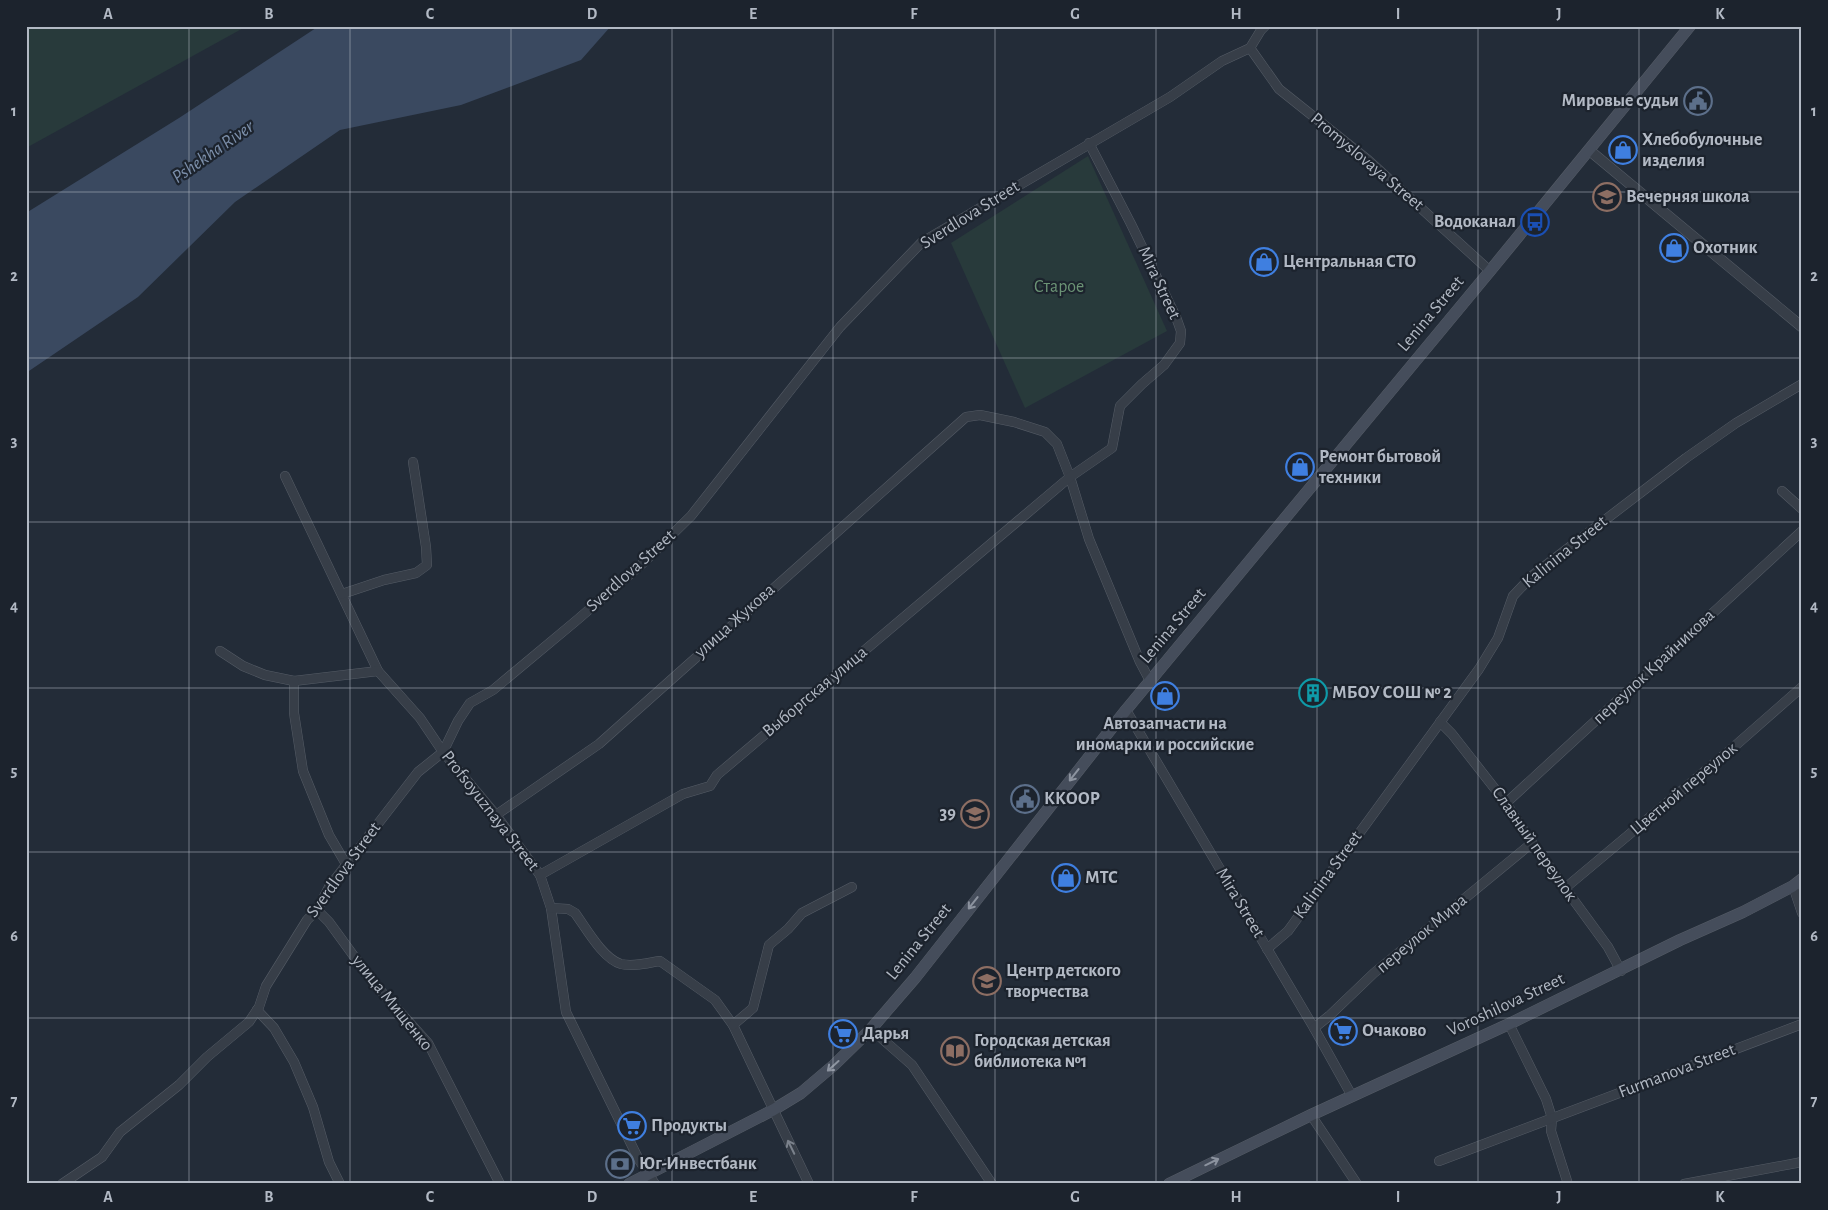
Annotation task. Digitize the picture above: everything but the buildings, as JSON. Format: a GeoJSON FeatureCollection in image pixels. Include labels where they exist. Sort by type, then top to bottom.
{"type":"FeatureCollection","features":[{"type":"Feature","properties":{"kind":"main road","name":"Lenina Street"},"geometry":{"type":"LineString","coordinates":[[629,1184],[652,1179],[801,1093],[834,1065],[871,1029],[914,978],[1126,710],[1490,271],[1690,26]]}},
{"type":"Feature","properties":{"kind":"main road","name":"Voroshilova Street"},"geometry":{"type":"LineString","coordinates":[[1169,1184],[1311,1115],[1621,971],[1797,883]]}},
{"type":"Feature","properties":{"kind":"street"},"geometry":{"type":"LineString","coordinates":[[1250,48],[1261,30],[1266,26]]}},
{"type":"Feature","properties":{"kind":"street","name":"Sverdlova Street"},"geometry":{"type":"LineString","coordinates":[[62,1184],[102,1157],[120,1132],[179,1085],[249,1022],[257,1010],[266,986],[307,920],[317,910],[329,887],[418,772],[443,752],[458,721],[470,703],[493,690],[577,620],[643,563],[691,516],[840,327],[922,242],[1170,97],[1222,61],[1250,48]]}},
{"type":"Feature","properties":{"kind":"street","name":"Promyslovaya Street"},"geometry":{"type":"LineString","coordinates":[[1250,48],[1279,89],[1368,160],[1490,271]]}},
{"type":"Feature","properties":{"kind":"street","name":"Mira Street"},"geometry":{"type":"LineString","coordinates":[[1070,477],[1112,448],[1120,406],[1164,365],[1180,343],[1181,331],[1131,224],[1089,144]]}},
{"type":"Feature","properties":{"kind":"street"},"geometry":{"type":"LineString","coordinates":[[1589,150],[1802,327]]}},
{"type":"Feature","properties":{"kind":"street","name":"Kalinina Street"},"geometry":{"type":"LineString","coordinates":[[1267,948],[1288,931],[1479,669],[1498,638],[1513,596],[1533,574],[1686,458],[1736,423],[1802,384]]}},
{"type":"Feature","properties":{"kind":"street","name":"улица Жукова"},"geometry":{"type":"LineString","coordinates":[[496,815],[599,744],[966,417],[980,415],[1014,422],[1045,432],[1057,444],[1070,477]]}},
{"type":"Feature","properties":{"kind":"street"},"geometry":{"type":"LineString","coordinates":[[342,594],[384,580],[416,574],[427,565],[426,546],[413,462]]}},
{"type":"Feature","properties":{"kind":"street","name":"Profsoyuznaya Street"},"geometry":{"type":"LineString","coordinates":[[285,476],[378,671],[420,718],[443,752],[496,815],[540,875],[551,908],[566,1012],[639,1160],[652,1179]]}},
{"type":"Feature","properties":{"kind":"street"},"geometry":{"type":"LineString","coordinates":[[1070,477],[1089,540],[1140,662],[1150,681]]}},
{"type":"Feature","properties":{"kind":"street","name":"Выборгская улица"},"geometry":{"type":"LineString","coordinates":[[540,875],[683,794],[710,786],[717,775],[1070,477]]}},
{"type":"Feature","properties":{"kind":"street"},"geometry":{"type":"LineString","coordinates":[[1782,491],[1802,509]]}},
{"type":"Feature","properties":{"kind":"street","name":"переулок Крайникова"},"geometry":{"type":"LineString","coordinates":[[1506,802],[1802,531]]}},
{"type":"Feature","properties":{"kind":"street"},"geometry":{"type":"LineString","coordinates":[[220,651],[243,666],[266,675],[294,681],[378,671]]}},
{"type":"Feature","properties":{"kind":"street"},"geometry":{"type":"LineString","coordinates":[[294,681],[294,713],[303,771],[329,835],[346,864]]}},
{"type":"Feature","properties":{"kind":"street","name":"Цветной переулок"},"geometry":{"type":"LineString","coordinates":[[1564,888],[1736,745],[1802,687]]}},
{"type":"Feature","properties":{"kind":"street","name":"Mira Street"},"geometry":{"type":"LineString","coordinates":[[1126,710],[1314,1028],[1352,1096]]}},
{"type":"Feature","properties":{"kind":"street","name":"Славный переулок"},"geometry":{"type":"LineString","coordinates":[[1440,722],[1452,734],[1506,802],[1532,843],[1608,947],[1621,971]]}},
{"type":"Feature","properties":{"kind":"street","name":"переулок Мира"},"geometry":{"type":"LineString","coordinates":[[1314,1028],[1374,973],[1532,843]]}},
{"type":"Feature","properties":{"kind":"street"},"geometry":{"type":"LineString","coordinates":[[1797,883],[1802,912]]}},
{"type":"Feature","properties":{"kind":"street"},"geometry":{"type":"LineString","coordinates":[[734,1024],[753,1008],[769,945],[788,930],[802,912],[852,887]]}},
{"type":"Feature","properties":{"kind":"street"},"geometry":{"type":"LineString","coordinates":[[551,908],[568,909],[575,912],[605,954],[620,964],[638,965],[660,961],[715,1000],[734,1024],[809,1184]]}},
{"type":"Feature","properties":{"kind":"street","name":"улица Мищенко"},"geometry":{"type":"LineString","coordinates":[[317,910],[329,922],[372,981],[428,1043],[500,1184]]}},
{"type":"Feature","properties":{"kind":"street"},"geometry":{"type":"LineString","coordinates":[[257,1010],[274,1028],[294,1062],[313,1107],[329,1162],[340,1184]]}},
{"type":"Feature","properties":{"kind":"street"},"geometry":{"type":"LineString","coordinates":[[1509,1024],[1546,1099],[1552,1118],[1552,1131],[1568,1184]]}},
{"type":"Feature","properties":{"kind":"street","name":"Furmanova Street"},"geometry":{"type":"LineString","coordinates":[[1439,1161],[1802,1024]]}},
{"type":"Feature","properties":{"kind":"street"},"geometry":{"type":"LineString","coordinates":[[871,1029],[912,1065],[992,1184]]}},
{"type":"Feature","properties":{"kind":"street"},"geometry":{"type":"LineString","coordinates":[[1311,1115],[1357,1184]]}},
{"type":"Feature","properties":{"kind":"street"},"geometry":{"type":"LineString","coordinates":[[1684,1184],[1802,1162]]}},
{"type":"Feature","properties":{"kind":"green space"},"geometry":{"type":"Polygon","coordinates":[[[26,26],[247,26],[26,148],[26,26]]]}},
{"type":"Feature","properties":{"kind":"green space","name":"Старое"},"geometry":{"type":"Polygon","coordinates":[[[1088,156],[1167,331],[1025,408],[951,243],[1088,156]]]}},
{"type":"Feature","properties":{"kind":"water","name":"Pshekha River"},"geometry":{"type":"Polygon","coordinates":[[[319,26],[611,26],[581,60],[461,105],[340,130],[235,202],[138,297],[26,373],[26,213],[179,118],[319,26]]]}},
{"type":"Feature","properties":{"kind":"place","name":"Мировые судьи"},"geometry":{"type":"Point","coordinates":[1698,101]}},
{"type":"Feature","properties":{"kind":"place","name":"Хлебобулочные изделия"},"geometry":{"type":"Point","coordinates":[1623,150]}},
{"type":"Feature","properties":{"kind":"place","name":"Вечерняя школа"},"geometry":{"type":"Point","coordinates":[1607,197]}},
{"type":"Feature","properties":{"kind":"place","name":"Водоканал"},"geometry":{"type":"Point","coordinates":[1535,222]}},
{"type":"Feature","properties":{"kind":"place","name":"Охотник"},"geometry":{"type":"Point","coordinates":[1674,248]}},
{"type":"Feature","properties":{"kind":"place","name":"Центральная СТО"},"geometry":{"type":"Point","coordinates":[1264,262]}},
{"type":"Feature","properties":{"kind":"place","name":"Ремонт бытовой техники"},"geometry":{"type":"Point","coordinates":[1300,467]}},
{"type":"Feature","properties":{"kind":"place","name":"МБОУ СОШ № 2"},"geometry":{"type":"Point","coordinates":[1313,693]}},
{"type":"Feature","properties":{"kind":"place","name":"Автозапчасти на иномарки и российские"},"geometry":{"type":"Point","coordinates":[1165,696]}},
{"type":"Feature","properties":{"kind":"place","name":"ККООР"},"geometry":{"type":"Point","coordinates":[1025,799]}},
{"type":"Feature","properties":{"kind":"place","name":"39"},"geometry":{"type":"Point","coordinates":[975,814]}},
{"type":"Feature","properties":{"kind":"place","name":"МТС"},"geometry":{"type":"Point","coordinates":[1066,878]}},
{"type":"Feature","properties":{"kind":"place","name":"Центр детского творчества"},"geometry":{"type":"Point","coordinates":[987,981]}},
{"type":"Feature","properties":{"kind":"place","name":"Очаково"},"geometry":{"type":"Point","coordinates":[1343,1031]}},
{"type":"Feature","properties":{"kind":"place","name":"Дарья"},"geometry":{"type":"Point","coordinates":[843,1034]}},
{"type":"Feature","properties":{"kind":"place","name":"Городская детская библиотека №1"},"geometry":{"type":"Point","coordinates":[955,1051]}},
{"type":"Feature","properties":{"kind":"place","name":"Продукты"},"geometry":{"type":"Point","coordinates":[632,1126]}},
{"type":"Feature","properties":{"kind":"place","name":"Юг-Инвестбанк"},"geometry":{"type":"Point","coordinates":[620,1164]}}]}
